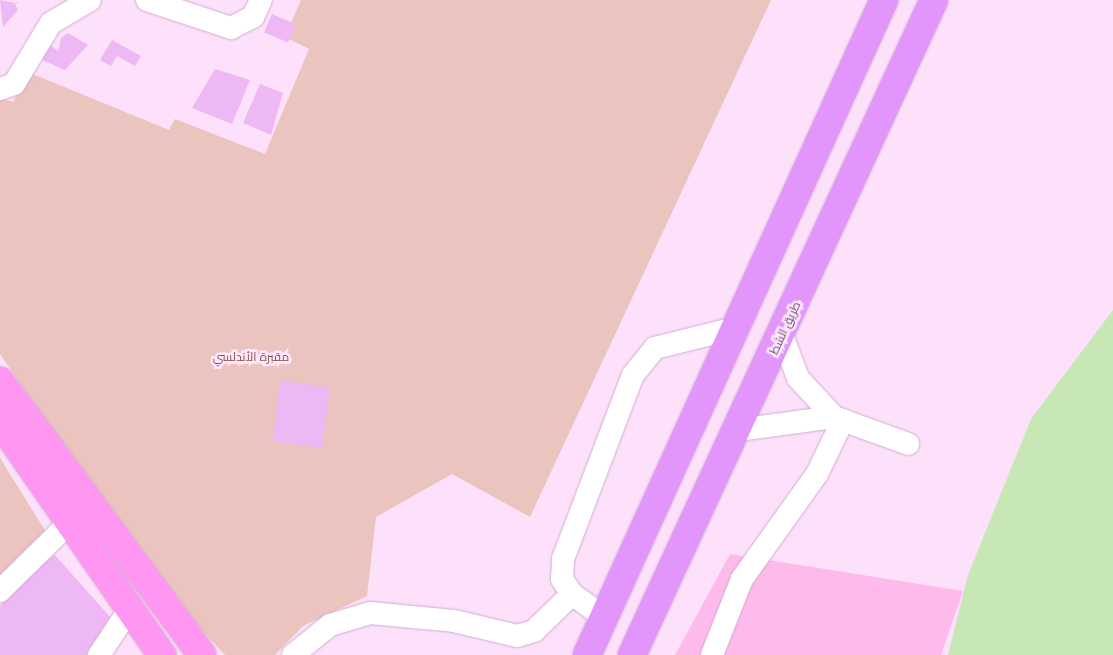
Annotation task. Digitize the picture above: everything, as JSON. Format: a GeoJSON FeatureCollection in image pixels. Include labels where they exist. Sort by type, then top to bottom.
{"type":"FeatureCollection","features":[{"type":"Feature","properties":{"kind":"highway"},"geometry":{"type":"LineString","coordinates":[[587,655],[606,618],[884,0]]}},
{"type":"Feature","properties":{"kind":"highway","name":"طريق الشط"},"geometry":{"type":"LineString","coordinates":[[632,655],[782,335],[934,0]]}},
{"type":"Feature","properties":{"kind":"main road"},"geometry":{"type":"LineString","coordinates":[[0,381],[202,655]]}},
{"type":"Feature","properties":{"kind":"main road"},"geometry":{"type":"LineString","coordinates":[[0,422],[69,523],[131,607],[162,655]]}},
{"type":"Feature","properties":{"kind":"street"},"geometry":{"type":"LineString","coordinates":[[0,89],[14,84],[51,23],[90,0]]}},
{"type":"Feature","properties":{"kind":"street"},"geometry":{"type":"LineString","coordinates":[[147,0],[231,28],[254,17],[261,0]]}},
{"type":"Feature","properties":{"kind":"street"},"geometry":{"type":"LineString","coordinates":[[606,618],[572,594],[562,579],[563,558],[633,375],[655,348],[735,328]]}},
{"type":"Feature","properties":{"kind":"street"},"geometry":{"type":"LineString","coordinates":[[782,335],[798,378],[838,418],[908,444]]}},
{"type":"Feature","properties":{"kind":"street"},"geometry":{"type":"LineString","coordinates":[[738,430],[838,418]]}},
{"type":"Feature","properties":{"kind":"street"},"geometry":{"type":"LineString","coordinates":[[712,655],[742,579],[817,474],[838,418]]}},
{"type":"Feature","properties":{"kind":"street"},"geometry":{"type":"LineString","coordinates":[[0,591],[69,523]]}},
{"type":"Feature","properties":{"kind":"street"},"geometry":{"type":"LineString","coordinates":[[293,655],[330,625],[370,613],[454,621],[517,636],[534,631],[572,594]]}},
{"type":"Feature","properties":{"kind":"street"},"geometry":{"type":"LineString","coordinates":[[99,655],[131,607]]}},
{"type":"Feature","properties":{"kind":"green space","name":"مقبرة الأندلسي"},"geometry":{"type":"Polygon","coordinates":[[[301,0],[771,0],[530,517],[452,474],[376,517],[367,596],[303,626],[275,655],[225,655],[160,586],[0,354],[0,98],[13,102],[28,72],[169,130],[175,119],[265,154],[309,49],[285,37],[301,0]]]}},
{"type":"Feature","properties":{"kind":"green space"},"geometry":{"type":"Polygon","coordinates":[[[0,458],[46,532],[0,576],[0,458]]]}},
{"type":"Feature","properties":{"kind":"sand"},"geometry":{"type":"Polygon","coordinates":[[[730,554],[963,591],[941,655],[675,655],[730,554]]]}},
{"type":"Feature","properties":{"kind":"shaded area"},"geometry":{"type":"Polygon","coordinates":[[[1113,310],[1113,655],[948,655],[968,575],[1031,419],[1113,310]]]}},
{"type":"Feature","properties":{"kind":"building"},"geometry":{"type":"Polygon","coordinates":[[[0,0],[20,4],[15,4],[18,10],[3,27],[0,0]]]}},
{"type":"Feature","properties":{"kind":"building"},"geometry":{"type":"Polygon","coordinates":[[[272,14],[296,24],[288,43],[264,32],[272,14]]]}},
{"type":"Feature","properties":{"kind":"building"},"geometry":{"type":"Polygon","coordinates":[[[68,33],[88,45],[65,70],[35,57],[47,43],[58,51],[61,38],[68,33]]]}},
{"type":"Feature","properties":{"kind":"building"},"geometry":{"type":"Polygon","coordinates":[[[112,40],[141,56],[135,66],[117,56],[111,66],[100,60],[112,40]]]}},
{"type":"Feature","properties":{"kind":"building"},"geometry":{"type":"Polygon","coordinates":[[[215,69],[250,80],[232,124],[192,108],[215,69]]]}},
{"type":"Feature","properties":{"kind":"building"},"geometry":{"type":"Polygon","coordinates":[[[260,84],[283,93],[271,135],[243,123],[260,84]]]}},
{"type":"Feature","properties":{"kind":"building"},"geometry":{"type":"Polygon","coordinates":[[[280,381],[330,387],[322,448],[273,442],[280,381]]]}},
{"type":"Feature","properties":{"kind":"building"},"geometry":{"type":"Polygon","coordinates":[[[55,555],[110,617],[86,655],[0,655],[0,606],[26,577],[55,555]]]}}]}
